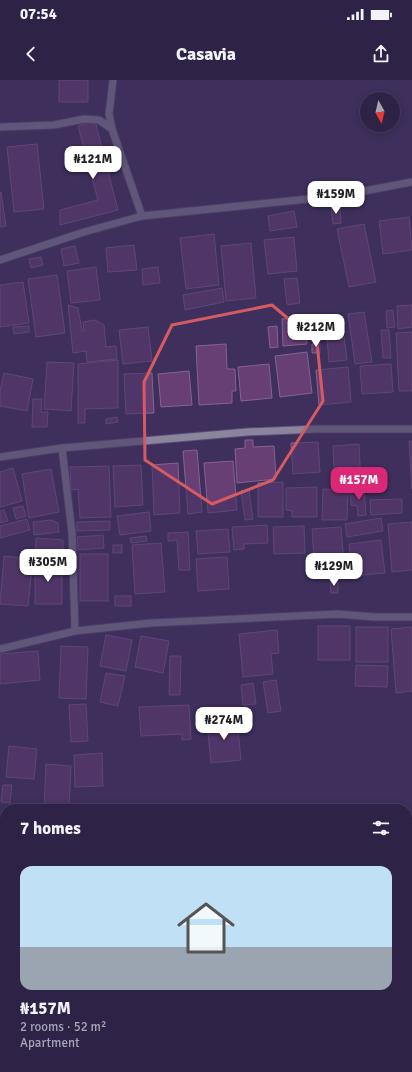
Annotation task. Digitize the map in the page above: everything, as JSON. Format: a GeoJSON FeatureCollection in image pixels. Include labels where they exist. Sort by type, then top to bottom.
{"type":"FeatureCollection","features":[{"type":"Feature","properties":{"kind":"street"},"geometry":{"type":"LineString","coordinates":[[113,80],[109,114],[112,129],[142,216]]}},
{"type":"Feature","properties":{"kind":"street"},"geometry":{"type":"LineString","coordinates":[[0,127],[54,125],[84,119],[98,120],[112,129]]}},
{"type":"Feature","properties":{"kind":"street"},"geometry":{"type":"LineString","coordinates":[[0,260],[84,232],[142,216],[338,196],[382,186],[412,182]]}},
{"type":"Feature","properties":{"kind":"street"},"geometry":{"type":"LineString","coordinates":[[0,457],[62,448],[246,432],[318,429],[412,429]]}},
{"type":"Feature","properties":{"kind":"street"},"geometry":{"type":"LineString","coordinates":[[62,448],[72,533],[74,631]]}},
{"type":"Feature","properties":{"kind":"street"},"geometry":{"type":"LineString","coordinates":[[0,649],[74,631],[152,623],[331,614],[375,617],[412,617]]}},
{"type":"Feature","properties":{"kind":"highlighted area"},"geometry":{"type":"Polygon","coordinates":[[[272,305],[317,343],[323,401],[273,480],[212,504],[145,460],[144,382],[172,325],[272,305]]]}},
{"type":"Feature","properties":{"kind":"building"},"geometry":{"type":"Polygon","coordinates":[[[59,80],[88,80],[88,102],[59,102],[59,80]]]}},
{"type":"Feature","properties":{"kind":"building"},"geometry":{"type":"Polygon","coordinates":[[[95,121],[118,210],[60,225],[60,210],[98,200],[78,126],[95,121]]]}},
{"type":"Feature","properties":{"kind":"building"},"geometry":{"type":"Polygon","coordinates":[[[37,144],[44,209],[14,212],[7,147],[37,144]]]}},
{"type":"Feature","properties":{"kind":"building"},"geometry":{"type":"Polygon","coordinates":[[[0,192],[6,226],[0,227],[0,192]]]}},
{"type":"Feature","properties":{"kind":"building"},"geometry":{"type":"Polygon","coordinates":[[[340,207],[341,223],[333,224],[331,208],[340,207]]]}},
{"type":"Feature","properties":{"kind":"building"},"geometry":{"type":"Polygon","coordinates":[[[294,211],[297,227],[270,231],[268,216],[294,211]]]}},
{"type":"Feature","properties":{"kind":"building"},"geometry":{"type":"Polygon","coordinates":[[[409,217],[412,250],[383,254],[379,221],[409,217]]]}},
{"type":"Feature","properties":{"kind":"building"},"geometry":{"type":"Polygon","coordinates":[[[364,224],[376,282],[349,287],[337,229],[364,224]]]}},
{"type":"Feature","properties":{"kind":"building"},"geometry":{"type":"Polygon","coordinates":[[[214,234],[219,285],[186,289],[180,238],[214,234]]]}},
{"type":"Feature","properties":{"kind":"building"},"geometry":{"type":"Polygon","coordinates":[[[294,237],[297,271],[268,274],[264,240],[294,237]]]}},
{"type":"Feature","properties":{"kind":"building"},"geometry":{"type":"Polygon","coordinates":[[[251,243],[256,298],[226,301],[221,246],[251,243]]]}},
{"type":"Feature","properties":{"kind":"building"},"geometry":{"type":"Polygon","coordinates":[[[134,245],[137,270],[108,272],[106,248],[134,245]]]}},
{"type":"Feature","properties":{"kind":"building"},"geometry":{"type":"Polygon","coordinates":[[[75,246],[79,263],[64,266],[61,249],[75,246]]]}},
{"type":"Feature","properties":{"kind":"building"},"geometry":{"type":"Polygon","coordinates":[[[41,257],[43,265],[31,268],[29,259],[41,257]]]}},
{"type":"Feature","properties":{"kind":"building"},"geometry":{"type":"Polygon","coordinates":[[[96,267],[100,300],[71,303],[67,271],[96,267]]]}},
{"type":"Feature","properties":{"kind":"building"},"geometry":{"type":"Polygon","coordinates":[[[158,267],[160,283],[143,285],[142,269],[158,267]]]}},
{"type":"Feature","properties":{"kind":"building"},"geometry":{"type":"Polygon","coordinates":[[[57,275],[65,333],[36,337],[28,279],[57,275]]]}},
{"type":"Feature","properties":{"kind":"building"},"geometry":{"type":"Polygon","coordinates":[[[297,278],[300,303],[287,305],[284,279],[297,278]]]}},
{"type":"Feature","properties":{"kind":"building"},"geometry":{"type":"Polygon","coordinates":[[[23,282],[29,323],[0,327],[0,285],[23,282]]]}},
{"type":"Feature","properties":{"kind":"building"},"geometry":{"type":"Polygon","coordinates":[[[222,288],[224,302],[185,310],[183,295],[222,288]]]}},
{"type":"Feature","properties":{"kind":"building"},"geometry":{"type":"Polygon","coordinates":[[[68,305],[78,308],[82,331],[84,331],[83,322],[95,320],[104,325],[106,347],[116,346],[117,359],[87,362],[86,351],[73,353],[68,305]]]}},
{"type":"Feature","properties":{"kind":"building"},"geometry":{"type":"Polygon","coordinates":[[[412,305],[412,327],[398,329],[397,306],[412,305]]]}},
{"type":"Feature","properties":{"kind":"building"},"geometry":{"type":"Polygon","coordinates":[[[393,310],[395,327],[387,328],[386,311],[393,310]]]}},
{"type":"Feature","properties":{"kind":"building"},"geometry":{"type":"Polygon","coordinates":[[[364,312],[372,362],[355,364],[348,314],[364,312]]]}},
{"type":"Feature","properties":{"kind":"building"},"geometry":{"type":"Polygon","coordinates":[[[305,317],[307,344],[283,346],[282,319],[305,317]]]}},
{"type":"Feature","properties":{"kind":"building"},"geometry":{"type":"Polygon","coordinates":[[[29,326],[29,332],[14,334],[13,327],[29,326]]]}},
{"type":"Feature","properties":{"kind":"building"},"geometry":{"type":"Polygon","coordinates":[[[277,326],[278,347],[270,348],[268,327],[277,326]]]}},
{"type":"Feature","properties":{"kind":"building"},"geometry":{"type":"Polygon","coordinates":[[[148,327],[152,361],[123,364],[119,330],[148,327]]]}},
{"type":"Feature","properties":{"kind":"building"},"geometry":{"type":"Polygon","coordinates":[[[381,330],[389,330],[391,358],[383,358],[381,330]]]}},
{"type":"Feature","properties":{"kind":"building"},"geometry":{"type":"Polygon","coordinates":[[[412,332],[412,391],[399,391],[396,333],[412,332]]]}},
{"type":"Feature","properties":{"kind":"building"},"geometry":{"type":"Polygon","coordinates":[[[344,336],[347,360],[329,362],[327,338],[344,336]]]}},
{"type":"Feature","properties":{"kind":"building"},"geometry":{"type":"Polygon","coordinates":[[[320,343],[320,353],[312,353],[312,344],[320,343]]]}},
{"type":"Feature","properties":{"kind":"building"},"geometry":{"type":"Polygon","coordinates":[[[226,344],[227,369],[235,369],[236,391],[232,391],[232,403],[199,405],[196,346],[226,344]]]}},
{"type":"Feature","properties":{"kind":"building"},"geometry":{"type":"Polygon","coordinates":[[[307,352],[312,393],[280,397],[275,356],[307,352]]]}},
{"type":"Feature","properties":{"kind":"building"},"geometry":{"type":"Polygon","coordinates":[[[118,360],[118,408],[85,409],[85,423],[78,423],[78,364],[118,360]]]}},
{"type":"Feature","properties":{"kind":"building"},"geometry":{"type":"Polygon","coordinates":[[[47,362],[74,363],[71,411],[44,409],[47,362]]]}},
{"type":"Feature","properties":{"kind":"building"},"geometry":{"type":"Polygon","coordinates":[[[269,364],[272,398],[241,401],[238,367],[269,364]]]}},
{"type":"Feature","properties":{"kind":"building"},"geometry":{"type":"Polygon","coordinates":[[[391,364],[393,392],[362,394],[360,366],[391,364]]]}},
{"type":"Feature","properties":{"kind":"building"},"geometry":{"type":"Polygon","coordinates":[[[348,367],[351,402],[319,405],[316,370],[348,367]]]}},
{"type":"Feature","properties":{"kind":"building"},"geometry":{"type":"Polygon","coordinates":[[[189,371],[192,405],[161,407],[158,374],[189,371]]]}},
{"type":"Feature","properties":{"kind":"building"},"geometry":{"type":"Polygon","coordinates":[[[4,373],[33,379],[27,411],[0,406],[0,391],[4,373]]]}},
{"type":"Feature","properties":{"kind":"building"},"geometry":{"type":"Polygon","coordinates":[[[152,373],[154,413],[126,414],[124,374],[152,373]]]}},
{"type":"Feature","properties":{"kind":"building"},"geometry":{"type":"Polygon","coordinates":[[[33,399],[42,399],[41,412],[48,412],[47,427],[32,427],[33,399]]]}},
{"type":"Feature","properties":{"kind":"building"},"geometry":{"type":"Polygon","coordinates":[[[117,417],[118,422],[106,424],[106,419],[117,417]]]}},
{"type":"Feature","properties":{"kind":"building"},"geometry":{"type":"Polygon","coordinates":[[[245,440],[253,440],[253,447],[274,446],[276,479],[237,483],[235,449],[245,448],[245,440]]]}},
{"type":"Feature","properties":{"kind":"building"},"geometry":{"type":"Polygon","coordinates":[[[409,441],[412,441],[412,489],[409,441]]]}},
{"type":"Feature","properties":{"kind":"building"},"geometry":{"type":"Polygon","coordinates":[[[318,442],[320,472],[293,474],[291,443],[318,442]]]}},
{"type":"Feature","properties":{"kind":"building"},"geometry":{"type":"Polygon","coordinates":[[[359,444],[361,485],[335,486],[333,446],[359,444]]]}},
{"type":"Feature","properties":{"kind":"building"},"geometry":{"type":"Polygon","coordinates":[[[197,450],[202,512],[188,514],[183,451],[197,450]]]}},
{"type":"Feature","properties":{"kind":"building"},"geometry":{"type":"Polygon","coordinates":[[[233,461],[237,510],[208,513],[204,463],[233,461]]]}},
{"type":"Feature","properties":{"kind":"building"},"geometry":{"type":"Polygon","coordinates":[[[178,463],[180,513],[154,515],[152,465],[178,463]]]}},
{"type":"Feature","properties":{"kind":"building"},"geometry":{"type":"Polygon","coordinates":[[[141,465],[143,505],[115,507],[113,466],[141,465]]]}},
{"type":"Feature","properties":{"kind":"building"},"geometry":{"type":"Polygon","coordinates":[[[109,466],[111,517],[80,518],[78,489],[71,490],[70,467],[109,466]]]}},
{"type":"Feature","properties":{"kind":"building"},"geometry":{"type":"Polygon","coordinates":[[[13,468],[22,501],[0,507],[0,472],[13,468]]]}},
{"type":"Feature","properties":{"kind":"building"},"geometry":{"type":"Polygon","coordinates":[[[51,469],[59,512],[29,518],[22,474],[51,469]]]}},
{"type":"Feature","properties":{"kind":"building"},"geometry":{"type":"Polygon","coordinates":[[[283,482],[283,517],[258,517],[258,483],[283,482]]]}},
{"type":"Feature","properties":{"kind":"building"},"geometry":{"type":"Polygon","coordinates":[[[317,487],[317,517],[292,517],[292,511],[286,510],[286,488],[317,487]]]}},
{"type":"Feature","properties":{"kind":"building"},"geometry":{"type":"Polygon","coordinates":[[[323,489],[348,490],[347,520],[322,520],[323,489]]]}},
{"type":"Feature","properties":{"kind":"building"},"geometry":{"type":"Polygon","coordinates":[[[364,489],[366,515],[358,516],[357,506],[351,505],[350,490],[364,489]]]}},
{"type":"Feature","properties":{"kind":"building"},"geometry":{"type":"Polygon","coordinates":[[[249,490],[253,519],[245,520],[241,491],[249,490]]]}},
{"type":"Feature","properties":{"kind":"building"},"geometry":{"type":"Polygon","coordinates":[[[402,499],[402,513],[371,515],[370,500],[402,499]]]}},
{"type":"Feature","properties":{"kind":"building"},"geometry":{"type":"Polygon","coordinates":[[[23,506],[26,516],[16,519],[13,508],[23,506]]]}},
{"type":"Feature","properties":{"kind":"building"},"geometry":{"type":"Polygon","coordinates":[[[4,510],[8,521],[0,523],[0,511],[4,510]]]}},
{"type":"Feature","properties":{"kind":"building"},"geometry":{"type":"Polygon","coordinates":[[[149,512],[151,531],[120,535],[117,516],[149,512]]]}},
{"type":"Feature","properties":{"kind":"building"},"geometry":{"type":"Polygon","coordinates":[[[381,518],[383,531],[347,537],[345,524],[381,518]]]}},
{"type":"Feature","properties":{"kind":"building"},"geometry":{"type":"Polygon","coordinates":[[[27,519],[30,530],[0,538],[0,526],[27,519]]]}},
{"type":"Feature","properties":{"kind":"building"},"geometry":{"type":"Polygon","coordinates":[[[51,520],[58,523],[59,532],[34,535],[33,522],[51,520]]]}},
{"type":"Feature","properties":{"kind":"building"},"geometry":{"type":"Polygon","coordinates":[[[110,521],[110,530],[77,531],[77,522],[110,521]]]}},
{"type":"Feature","properties":{"kind":"building"},"geometry":{"type":"Polygon","coordinates":[[[412,522],[412,570],[392,572],[388,524],[412,522]]]}},
{"type":"Feature","properties":{"kind":"building"},"geometry":{"type":"Polygon","coordinates":[[[267,525],[268,543],[244,544],[244,549],[234,550],[232,527],[267,525]]]}},
{"type":"Feature","properties":{"kind":"building"},"geometry":{"type":"Polygon","coordinates":[[[304,526],[305,553],[274,554],[273,527],[304,526]]]}},
{"type":"Feature","properties":{"kind":"building"},"geometry":{"type":"Polygon","coordinates":[[[341,527],[345,575],[315,577],[312,529],[341,527]]]}},
{"type":"Feature","properties":{"kind":"building"},"geometry":{"type":"Polygon","coordinates":[[[228,529],[230,552],[198,554],[196,531],[228,529]]]}},
{"type":"Feature","properties":{"kind":"building"},"geometry":{"type":"Polygon","coordinates":[[[188,532],[190,570],[179,570],[177,540],[168,541],[168,533],[188,532]]]}},
{"type":"Feature","properties":{"kind":"building"},"geometry":{"type":"Polygon","coordinates":[[[103,535],[104,548],[78,550],[77,537],[103,535]]]}},
{"type":"Feature","properties":{"kind":"building"},"geometry":{"type":"Polygon","coordinates":[[[146,536],[147,541],[131,543],[130,538],[146,536]]]}},
{"type":"Feature","properties":{"kind":"building"},"geometry":{"type":"Polygon","coordinates":[[[36,538],[63,540],[63,556],[35,555],[36,538]]]}},
{"type":"Feature","properties":{"kind":"building"},"geometry":{"type":"Polygon","coordinates":[[[381,540],[385,573],[352,576],[349,544],[381,540]]]}},
{"type":"Feature","properties":{"kind":"building"},"geometry":{"type":"Polygon","coordinates":[[[161,543],[165,592],[135,594],[132,545],[161,543]]]}},
{"type":"Feature","properties":{"kind":"building"},"geometry":{"type":"Polygon","coordinates":[[[113,545],[122,545],[122,553],[113,553],[113,545]]]}},
{"type":"Feature","properties":{"kind":"building"},"geometry":{"type":"Polygon","coordinates":[[[80,554],[108,554],[108,601],[80,601],[80,554]]]}},
{"type":"Feature","properties":{"kind":"building"},"geometry":{"type":"Polygon","coordinates":[[[4,556],[33,559],[28,606],[0,604],[4,556]]]}},
{"type":"Feature","properties":{"kind":"building"},"geometry":{"type":"Polygon","coordinates":[[[227,557],[229,589],[198,591],[196,559],[227,557]]]}},
{"type":"Feature","properties":{"kind":"building"},"geometry":{"type":"Polygon","coordinates":[[[35,558],[45,558],[45,565],[62,565],[62,604],[35,604],[35,558]]]}},
{"type":"Feature","properties":{"kind":"building"},"geometry":{"type":"Polygon","coordinates":[[[330,581],[338,581],[338,593],[331,593],[330,581]]]}},
{"type":"Feature","properties":{"kind":"building"},"geometry":{"type":"Polygon","coordinates":[[[115,596],[131,596],[131,606],[115,606],[115,596]]]}},
{"type":"Feature","properties":{"kind":"building"},"geometry":{"type":"Polygon","coordinates":[[[318,626],[350,626],[350,660],[318,660],[318,626]]]}},
{"type":"Feature","properties":{"kind":"building"},"geometry":{"type":"Polygon","coordinates":[[[356,627],[388,627],[388,662],[356,662],[356,627]]]}},
{"type":"Feature","properties":{"kind":"building"},"geometry":{"type":"Polygon","coordinates":[[[412,627],[412,691],[396,693],[391,629],[412,627]]]}},
{"type":"Feature","properties":{"kind":"building"},"geometry":{"type":"Polygon","coordinates":[[[277,630],[279,653],[271,654],[273,674],[243,677],[239,634],[277,630]]]}},
{"type":"Feature","properties":{"kind":"building"},"geometry":{"type":"Polygon","coordinates":[[[106,635],[132,640],[126,671],[100,666],[106,635]]]}},
{"type":"Feature","properties":{"kind":"building"},"geometry":{"type":"Polygon","coordinates":[[[141,636],[169,641],[163,673],[135,667],[141,636]]]}},
{"type":"Feature","properties":{"kind":"building"},"geometry":{"type":"Polygon","coordinates":[[[61,646],[88,647],[86,699],[59,698],[61,646]]]}},
{"type":"Feature","properties":{"kind":"building"},"geometry":{"type":"Polygon","coordinates":[[[38,651],[40,680],[0,684],[0,654],[38,651]]]}},
{"type":"Feature","properties":{"kind":"building"},"geometry":{"type":"Polygon","coordinates":[[[170,656],[181,656],[180,695],[169,695],[170,656]]]}},
{"type":"Feature","properties":{"kind":"building"},"geometry":{"type":"Polygon","coordinates":[[[356,665],[388,666],[387,687],[355,686],[356,665]]]}},
{"type":"Feature","properties":{"kind":"building"},"geometry":{"type":"Polygon","coordinates":[[[106,673],[125,676],[118,706],[100,702],[106,673]]]}},
{"type":"Feature","properties":{"kind":"building"},"geometry":{"type":"Polygon","coordinates":[[[276,680],[281,711],[268,713],[263,682],[276,680]]]}},
{"type":"Feature","properties":{"kind":"building"},"geometry":{"type":"Polygon","coordinates":[[[253,683],[256,704],[243,705],[241,685],[253,683]]]}},
{"type":"Feature","properties":{"kind":"building"},"geometry":{"type":"Polygon","coordinates":[[[86,704],[88,741],[71,742],[69,705],[86,704]]]}},
{"type":"Feature","properties":{"kind":"building"},"geometry":{"type":"Polygon","coordinates":[[[189,705],[191,739],[182,740],[182,734],[141,736],[139,707],[189,705]]]}},
{"type":"Feature","properties":{"kind":"building"},"geometry":{"type":"Polygon","coordinates":[[[237,719],[241,760],[211,763],[207,723],[237,719]]]}},
{"type":"Feature","properties":{"kind":"building"},"geometry":{"type":"Polygon","coordinates":[[[9,746],[37,749],[34,779],[6,777],[9,746]]]}},
{"type":"Feature","properties":{"kind":"building"},"geometry":{"type":"Polygon","coordinates":[[[102,753],[103,786],[75,787],[74,755],[102,753]]]}},
{"type":"Feature","properties":{"kind":"building"},"geometry":{"type":"Polygon","coordinates":[[[46,764],[71,766],[69,804],[44,804],[46,764]]]}},
{"type":"Feature","properties":{"kind":"building"},"geometry":{"type":"Polygon","coordinates":[[[3,785],[12,785],[10,803],[1,802],[3,785]]]}}]}
